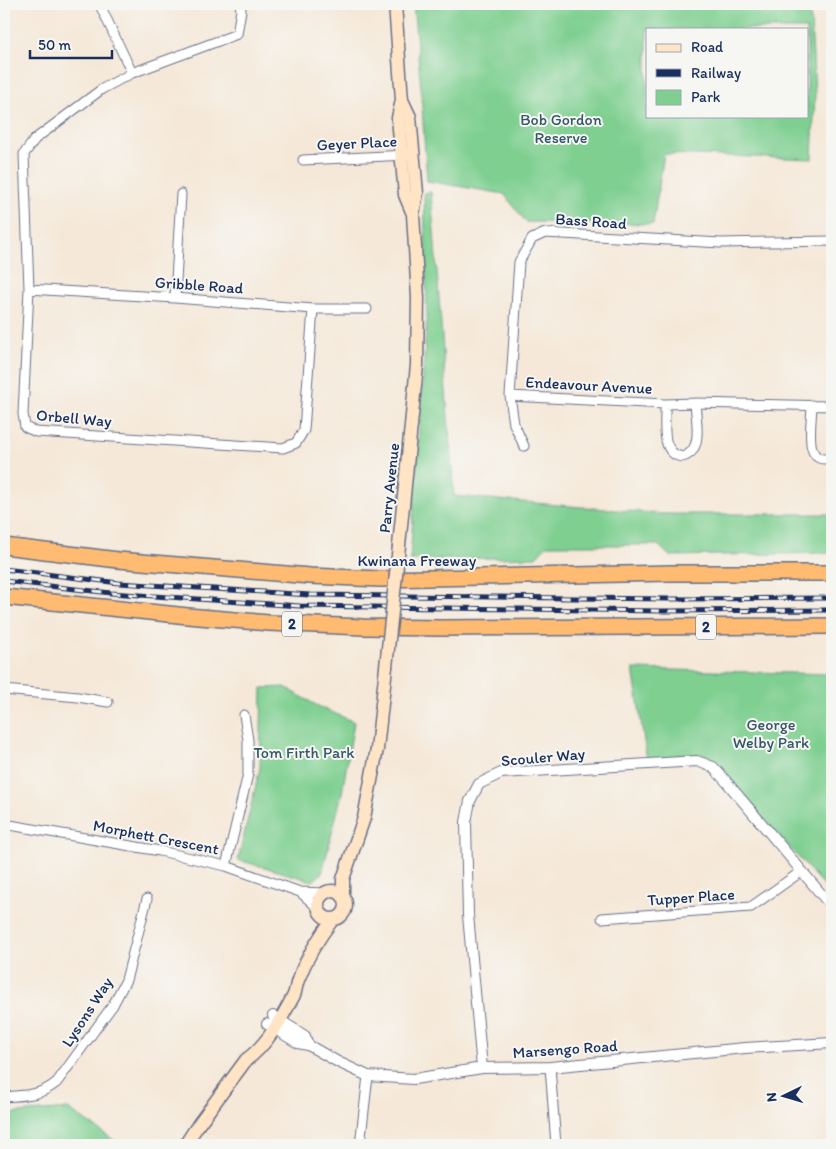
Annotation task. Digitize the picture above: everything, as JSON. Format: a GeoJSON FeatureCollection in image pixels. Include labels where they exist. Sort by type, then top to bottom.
{"type":"FeatureCollection","features":[{"type":"Feature","properties":{"kind":"highway","name":"Kwinana Freeway"},"geometry":{"type":"LineString","coordinates":[[4,546],[128,561],[310,576],[380,579],[832,573]]}},
{"type":"Feature","properties":{"kind":"highway","name":"2"},"geometry":{"type":"LineString","coordinates":[[4,597],[269,623],[502,628],[832,626]]}},
{"type":"Feature","properties":{"kind":"main road","name":"Parry Avenue"},"geometry":{"type":"LineString","coordinates":[[185,1145],[246,1060],[256,1053],[273,1022],[295,993],[298,981],[321,935],[333,920],[345,911],[343,879],[364,818],[377,749],[417,365],[418,298],[413,214],[405,194],[408,155],[398,118],[402,100],[395,4]]}},
{"type":"Feature","properties":{"kind":"main road","name":"Parry Avenue"},"geometry":{"type":"LineString","coordinates":[[321,935],[318,900],[343,879]]}},
{"type":"Feature","properties":{"kind":"main road"},"geometry":{"type":"LineString","coordinates":[[326,892],[337,892],[343,897]]}},
{"type":"Feature","properties":{"kind":"main road"},"geometry":{"type":"LineString","coordinates":[[319,911],[328,919],[333,920]]}},
{"type":"Feature","properties":{"kind":"street","name":"Orbell Way"},"geometry":{"type":"LineString","coordinates":[[240,4],[241,10],[237,34],[132,73],[102,89],[35,139],[24,154],[29,289],[23,414],[25,427],[36,432],[283,448],[296,443],[304,430],[313,309]]}},
{"type":"Feature","properties":{"kind":"street"},"geometry":{"type":"LineString","coordinates":[[100,6],[132,73]]}},
{"type":"Feature","properties":{"kind":"street","name":"Geyer Place"},"geometry":{"type":"LineString","coordinates":[[302,160],[408,155]]}},
{"type":"Feature","properties":{"kind":"street"},"geometry":{"type":"LineString","coordinates":[[175,298],[181,194]]}},
{"type":"Feature","properties":{"kind":"street","name":"Bass Road"},"geometry":{"type":"LineString","coordinates":[[524,446],[514,424],[510,396],[519,262],[532,239],[545,233],[721,243],[832,240]]}},
{"type":"Feature","properties":{"kind":"street","name":"Gribble Road"},"geometry":{"type":"LineString","coordinates":[[29,289],[313,309],[367,309]]}},
{"type":"Feature","properties":{"kind":"street","name":"Endeavour Avenue"},"geometry":{"type":"LineString","coordinates":[[510,396],[665,404],[832,406]]}},
{"type":"Feature","properties":{"kind":"street","name":"Endeavour Avenue"},"geometry":{"type":"LineString","coordinates":[[665,404],[666,445],[672,454],[682,457],[691,453],[696,444],[695,403]]}},
{"type":"Feature","properties":{"kind":"street"},"geometry":{"type":"LineString","coordinates":[[812,405],[810,447],[816,456],[820,458],[832,457]]}},
{"type":"Feature","properties":{"kind":"street"},"geometry":{"type":"LineString","coordinates":[[4,690],[78,697],[108,702]]}},
{"type":"Feature","properties":{"kind":"street"},"geometry":{"type":"LineString","coordinates":[[226,866],[248,774],[248,740],[244,715]]}},
{"type":"Feature","properties":{"kind":"street","name":"Scouler Way"},"geometry":{"type":"LineString","coordinates":[[482,1068],[468,915],[466,822],[470,801],[479,784],[501,773],[697,761],[713,768],[725,780],[832,907]]}},
{"type":"Feature","properties":{"kind":"street","name":"Morphett Crescent"},"geometry":{"type":"LineString","coordinates":[[4,824],[226,866],[300,892],[326,892]]}},
{"type":"Feature","properties":{"kind":"street","name":"Tupper Place"},"geometry":{"type":"LineString","coordinates":[[602,918],[751,907],[802,871]]}},
{"type":"Feature","properties":{"kind":"street","name":"Morphett Crescent"},"geometry":{"type":"LineString","coordinates":[[300,892],[319,911]]}},
{"type":"Feature","properties":{"kind":"street","name":"Lysons Way"},"geometry":{"type":"LineString","coordinates":[[4,1097],[33,1095],[51,1087],[57,1082],[102,1020],[126,980],[147,899]]}},
{"type":"Feature","properties":{"kind":"street","name":"Marsengo Road"},"geometry":{"type":"LineString","coordinates":[[273,1022],[305,1036],[308,1044],[338,1062],[368,1076],[414,1079],[482,1068],[550,1067],[745,1048],[832,1042]]}},
{"type":"Feature","properties":{"kind":"street"},"geometry":{"type":"LineString","coordinates":[[550,1067],[556,1145]]}},
{"type":"Feature","properties":{"kind":"street"},"geometry":{"type":"LineString","coordinates":[[360,1145],[368,1076]]}},
{"type":"Feature","properties":{"kind":"green space","name":"Bob Gordon Reserve"},"geometry":{"type":"Polygon","coordinates":[[[413,4],[806,4],[811,19],[815,95],[812,159],[664,154],[653,224],[526,222],[504,194],[427,181],[413,4]]]}},
{"type":"Feature","properties":{"kind":"green space"},"geometry":{"type":"Polygon","coordinates":[[[431,192],[454,496],[663,514],[832,514],[832,553],[670,556],[658,545],[547,545],[536,557],[410,560],[427,316],[424,193],[431,192]]]}},
{"type":"Feature","properties":{"kind":"green space","name":"George Welby Park"},"geometry":{"type":"Polygon","coordinates":[[[633,669],[832,674],[832,895],[708,756],[647,760],[633,669]]]}},
{"type":"Feature","properties":{"kind":"green space","name":"Tom Firth Park"},"geometry":{"type":"Polygon","coordinates":[[[285,687],[316,705],[354,722],[342,793],[322,873],[313,881],[238,860],[260,768],[262,688],[285,687]]]}},
{"type":"Feature","properties":{"kind":"green space"},"geometry":{"type":"Polygon","coordinates":[[[68,1109],[121,1145],[4,1145],[4,1114],[68,1109]]]}},
{"type":"Feature","properties":{"kind":"railway"},"geometry":{"type":"LineString","coordinates":[[4,569],[119,583],[310,595],[670,599],[832,598]]}},
{"type":"Feature","properties":{"kind":"railway"},"geometry":{"type":"LineString","coordinates":[[4,581],[111,593],[300,606],[662,611],[832,610]]}}]}
